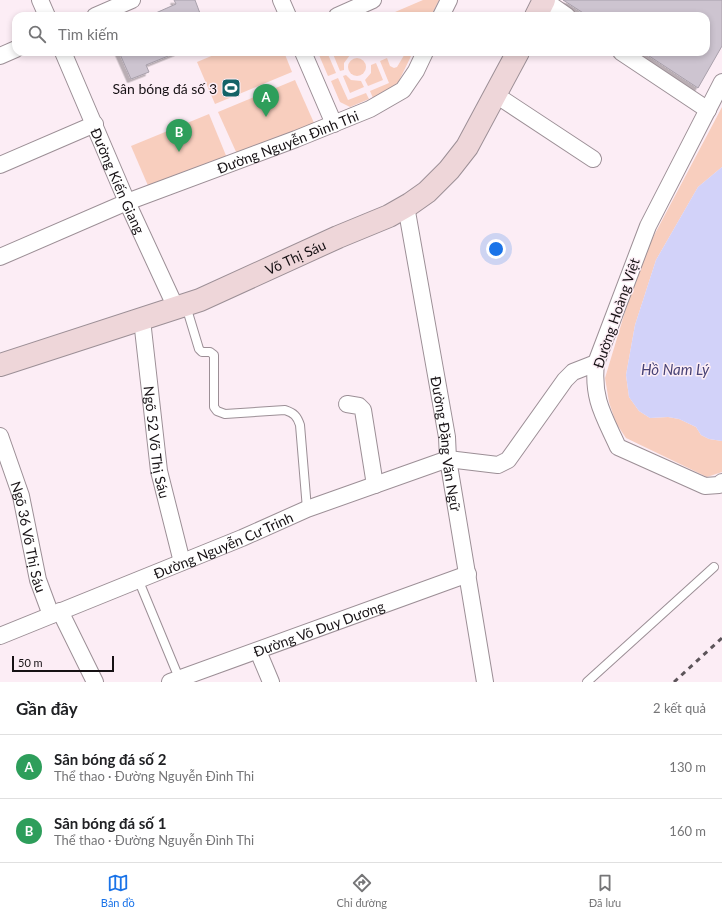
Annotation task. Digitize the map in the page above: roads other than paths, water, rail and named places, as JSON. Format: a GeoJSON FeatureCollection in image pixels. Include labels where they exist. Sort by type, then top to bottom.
{"type":"FeatureCollection","features":[{"type":"Feature","properties":{"kind":"street"},"geometry":{"type":"LineString","coordinates":[[40,0],[45,12]]}},
{"type":"Feature","properties":{"kind":"street"},"geometry":{"type":"LineString","coordinates":[[104,12],[132,0]]}},
{"type":"Feature","properties":{"kind":"street"},"geometry":{"type":"LineString","coordinates":[[281,0],[286,12]]}},
{"type":"Feature","properties":{"kind":"street"},"geometry":{"type":"LineString","coordinates":[[346,12],[373,0]]}},
{"type":"Feature","properties":{"kind":"street"},"geometry":{"type":"LineString","coordinates":[[443,12],[449,0]]}},
{"type":"Feature","properties":{"kind":"street"},"geometry":{"type":"LineString","coordinates":[[538,12],[544,0],[562,12]]}},
{"type":"Feature","properties":{"kind":"street"},"geometry":{"type":"LineString","coordinates":[[0,56],[12,51]]}},
{"type":"Feature","properties":{"kind":"street","name":"Đường Kiến Giang"},"geometry":{"type":"LineString","coordinates":[[65,56],[127,202],[181,307]]}},
{"type":"Feature","properties":{"kind":"street"},"geometry":{"type":"LineString","coordinates":[[305,56],[334,124]]}},
{"type":"Feature","properties":{"kind":"street","name":"Đường Nguyễn Đình Thi"},"geometry":{"type":"LineString","coordinates":[[0,257],[127,202],[370,109],[403,90],[416,71],[422,56]]}},
{"type":"Feature","properties":{"kind":"street","name":"Võ Thị Sáu"},"geometry":{"type":"LineString","coordinates":[[0,364],[181,307],[390,216],[427,192],[449,170],[467,147],[516,56]]}},
{"type":"Feature","properties":{"kind":"street"},"geometry":{"type":"LineString","coordinates":[[627,56],[708,110]]}},
{"type":"Feature","properties":{"kind":"street","name":"Đường Hoàng Việt"},"geometry":{"type":"LineString","coordinates":[[722,82],[648,226],[596,363],[594,381],[599,407],[618,447],[705,486],[719,485],[722,482]]}},
{"type":"Feature","properties":{"kind":"street"},"geometry":{"type":"LineString","coordinates":[[496,95],[593,158]]}},
{"type":"Feature","properties":{"kind":"street"},"geometry":{"type":"LineString","coordinates":[[0,165],[95,124]]}},
{"type":"Feature","properties":{"kind":"street","name":"Đường Đặng Văn Ngữ"},"geometry":{"type":"LineString","coordinates":[[406,206],[447,437],[448,460],[485,682]]}},
{"type":"Feature","properties":{"kind":"street","name":"Ngõ 52 Võ Thị Sáu"},"geometry":{"type":"LineString","coordinates":[[142,320],[159,472],[182,562]]}},
{"type":"Feature","properties":{"kind":"street"},"geometry":{"type":"LineString","coordinates":[[448,460],[498,466],[508,460],[565,380],[573,372],[596,363]]}},
{"type":"Feature","properties":{"kind":"street"},"geometry":{"type":"LineString","coordinates":[[347,404],[359,406],[364,410],[375,485]]}},
{"type":"Feature","properties":{"kind":"street","name":"Ngõ 36 Võ Thị Sáu"},"geometry":{"type":"LineString","coordinates":[[0,436],[21,496],[38,580],[55,613],[95,682]]}},
{"type":"Feature","properties":{"kind":"street","name":"Đường Nguyễn Cư Trinh"},"geometry":{"type":"LineString","coordinates":[[0,636],[307,509],[448,460]]}},
{"type":"Feature","properties":{"kind":"street","name":"Đường Võ Duy Dương"},"geometry":{"type":"LineString","coordinates":[[175,680],[468,574]]}},
{"type":"Feature","properties":{"kind":"street"},"geometry":{"type":"LineString","coordinates":[[258,650],[271,682]]}},
{"type":"Feature","properties":{"kind":"lane"},"geometry":{"type":"LineString","coordinates":[[181,307],[199,349],[202,352],[210,352],[214,355],[214,407],[217,411],[225,414],[285,410],[293,412],[297,417],[300,425],[307,509]]}},
{"type":"Feature","properties":{"kind":"lane"},"geometry":{"type":"LineString","coordinates":[[587,682],[714,567]]}},
{"type":"Feature","properties":{"kind":"lane"},"geometry":{"type":"LineString","coordinates":[[138,579],[175,680]]}},
{"type":"Feature","properties":{"kind":"water","name":"Hồ Nam Lý"},"geometry":{"type":"Polygon","coordinates":[[[722,167],[722,441],[709,439],[701,435],[696,427],[679,419],[668,417],[650,418],[639,411],[629,397],[626,375],[635,325],[656,260],[698,187],[722,167]]]}},
{"type":"Feature","properties":{"kind":"railway"},"geometry":{"type":"LineString","coordinates":[[674,682],[722,638]]}},
{"type":"Feature","properties":{"kind":"place","name":"Sân bóng đá số 3"},"geometry":{"type":"Point","coordinates":[231,88]}},
{"type":"Feature","properties":{"kind":"place","name":"Sân bóng đá số 2"},"geometry":{"type":"Point","coordinates":[266,117]}},
{"type":"Feature","properties":{"kind":"place","name":"Sân bóng đá số 1"},"geometry":{"type":"Point","coordinates":[179,152]}}]}
